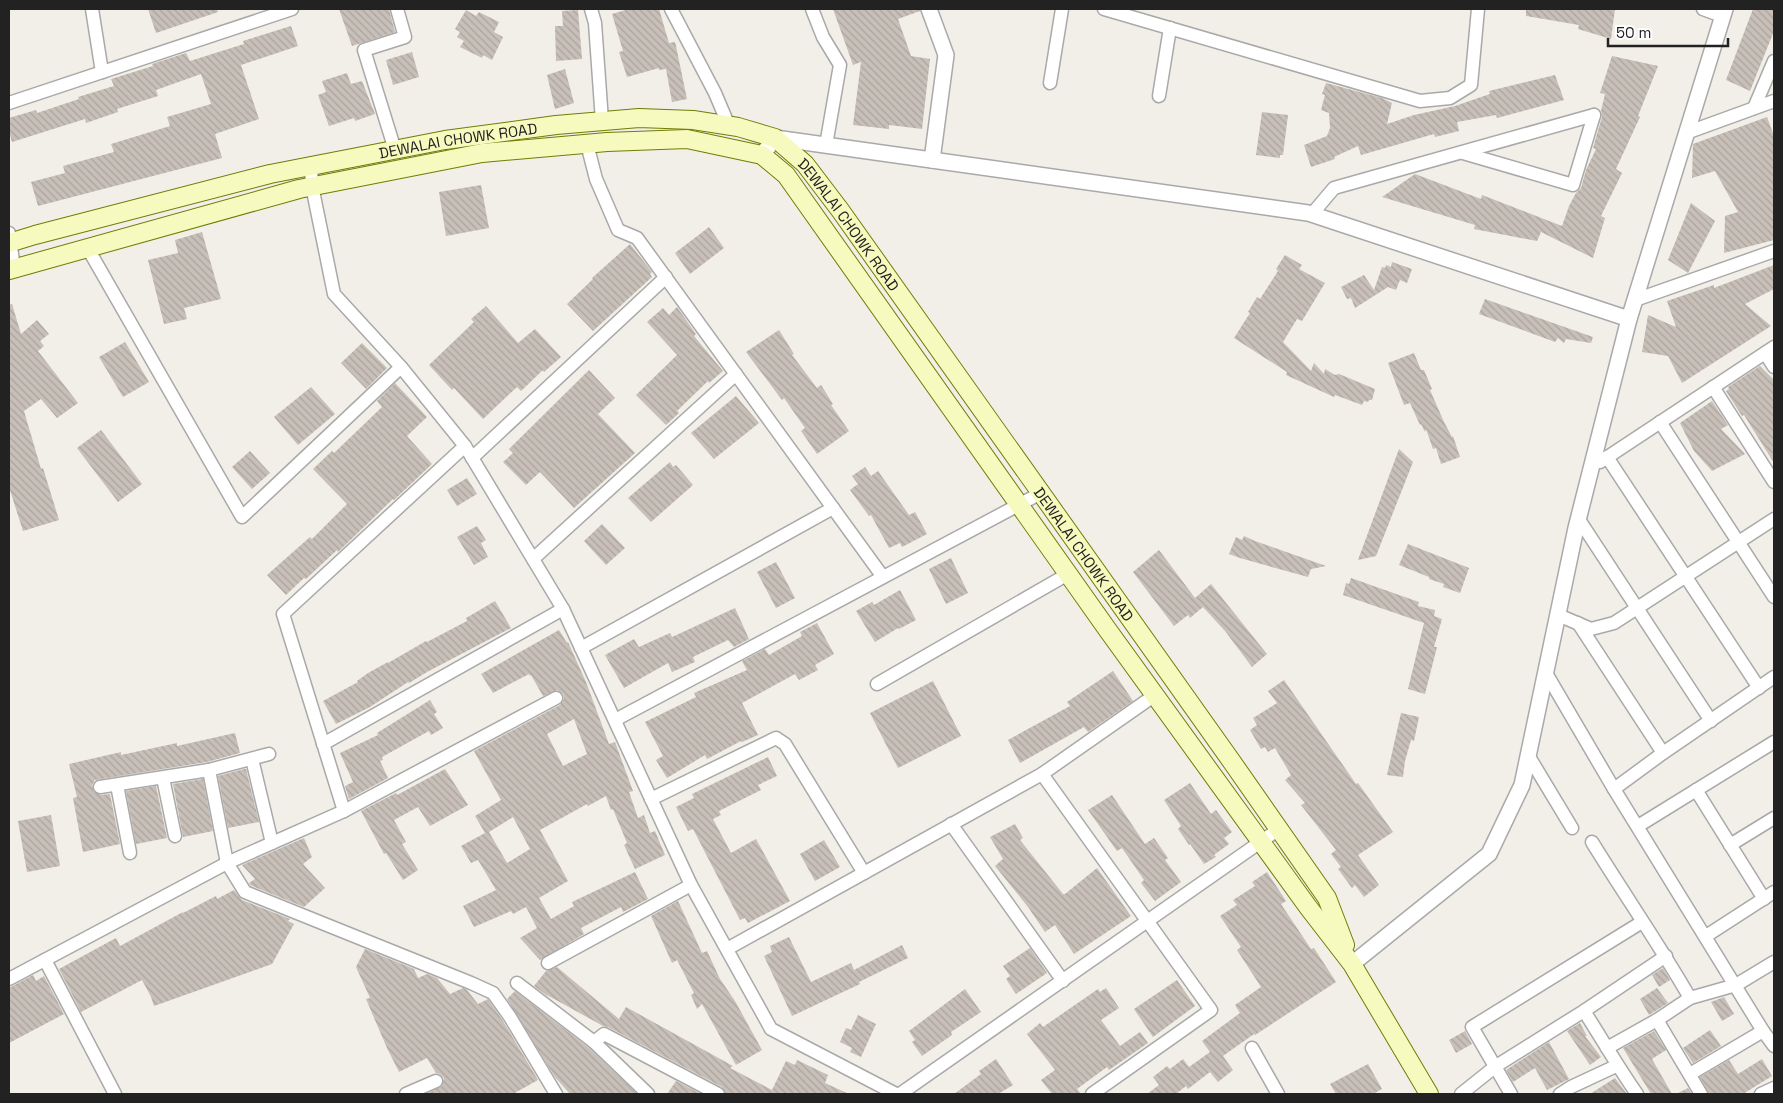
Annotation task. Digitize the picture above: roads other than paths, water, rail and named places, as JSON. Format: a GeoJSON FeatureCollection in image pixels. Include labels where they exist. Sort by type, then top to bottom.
{"type":"FeatureCollection","features":[{"type":"Feature","properties":{"kind":"main road","name":"DEWALAI CHOWK ROAD"},"geometry":{"type":"LineString","coordinates":[[9,239],[270,174],[445,140],[556,125],[639,118],[693,120],[729,126],[776,138],[805,164],[840,210],[1327,898],[1352,964]]}},
{"type":"Feature","properties":{"kind":"main road","name":"DEWALAI CHOWK ROAD"},"geometry":{"type":"LineString","coordinates":[[11,269],[312,186],[482,153],[587,144],[687,139],[762,155],[786,175],[1155,696],[1352,964],[1429,1094]]}},
{"type":"Feature","properties":{"kind":"street"},"geometry":{"type":"LineString","coordinates":[[92,9],[102,72]]}},
{"type":"Feature","properties":{"kind":"street"},"geometry":{"type":"LineString","coordinates":[[9,102],[292,9]]}},
{"type":"Feature","properties":{"kind":"street"},"geometry":{"type":"LineString","coordinates":[[395,150],[364,50],[405,37],[398,9]]}},
{"type":"Feature","properties":{"kind":"street"},"geometry":{"type":"LineString","coordinates":[[591,9],[595,23],[602,121]]}},
{"type":"Feature","properties":{"kind":"street"},"geometry":{"type":"LineString","coordinates":[[671,9],[715,93],[729,126]]}},
{"type":"Feature","properties":{"kind":"street"},"geometry":{"type":"LineString","coordinates":[[812,9],[823,37],[840,65],[826,145]]}},
{"type":"Feature","properties":{"kind":"street"},"geometry":{"type":"LineString","coordinates":[[929,9],[946,55],[932,160]]}},
{"type":"Feature","properties":{"kind":"street"},"geometry":{"type":"LineString","coordinates":[[1050,83],[1062,9]]}},
{"type":"Feature","properties":{"kind":"street"},"geometry":{"type":"LineString","coordinates":[[1104,9],[1420,101],[1450,98],[1471,85],[1478,9]]}},
{"type":"Feature","properties":{"kind":"street"},"geometry":{"type":"LineString","coordinates":[[1352,964],[1489,854],[1522,785],[1578,518],[1629,320],[1723,13],[1703,9]]}},
{"type":"Feature","properties":{"kind":"street"},"geometry":{"type":"LineString","coordinates":[[1159,96],[1170,28]]}},
{"type":"Feature","properties":{"kind":"street"},"geometry":{"type":"LineString","coordinates":[[1754,108],[1774,61]]}},
{"type":"Feature","properties":{"kind":"street"},"geometry":{"type":"LineString","coordinates":[[1686,133],[1774,101]]}},
{"type":"Feature","properties":{"kind":"street"},"geometry":{"type":"LineString","coordinates":[[1312,214],[1334,188],[1594,115],[1573,185],[1463,153]]}},
{"type":"Feature","properties":{"kind":"street"},"geometry":{"type":"LineString","coordinates":[[762,155],[776,138],[1312,214],[1629,320]]}},
{"type":"Feature","properties":{"kind":"street"},"geometry":{"type":"LineString","coordinates":[[587,144],[596,180],[618,230],[637,238],[883,577]]}},
{"type":"Feature","properties":{"kind":"street"},"geometry":{"type":"LineString","coordinates":[[311,166],[312,186],[334,294],[401,367],[465,446],[563,609],[691,885],[771,1029],[896,1094]]}},
{"type":"Feature","properties":{"kind":"street"},"geometry":{"type":"LineString","coordinates":[[9,239],[11,269]]}},
{"type":"Feature","properties":{"kind":"street"},"geometry":{"type":"LineString","coordinates":[[87,247],[242,517],[401,367]]}},
{"type":"Feature","properties":{"kind":"street"},"geometry":{"type":"LineString","coordinates":[[1635,300],[1774,251]]}},
{"type":"Feature","properties":{"kind":"street"},"geometry":{"type":"LineString","coordinates":[[472,458],[666,277]]}},
{"type":"Feature","properties":{"kind":"street"},"geometry":{"type":"LineString","coordinates":[[1592,467],[1770,350],[1774,367]]}},
{"type":"Feature","properties":{"kind":"street"},"geometry":{"type":"LineString","coordinates":[[533,559],[736,374]]}},
{"type":"Feature","properties":{"kind":"street"},"geometry":{"type":"LineString","coordinates":[[1713,387],[1774,482]]}},
{"type":"Feature","properties":{"kind":"street"},"geometry":{"type":"LineString","coordinates":[[1660,422],[1774,597]]}},
{"type":"Feature","properties":{"kind":"street"},"geometry":{"type":"LineString","coordinates":[[344,811],[283,614],[465,446]]}},
{"type":"Feature","properties":{"kind":"street"},"geometry":{"type":"LineString","coordinates":[[1607,457],[1759,688]]}},
{"type":"Feature","properties":{"kind":"street"},"geometry":{"type":"LineString","coordinates":[[615,720],[1041,493]]}},
{"type":"Feature","properties":{"kind":"street"},"geometry":{"type":"LineString","coordinates":[[581,648],[833,508]]}},
{"type":"Feature","properties":{"kind":"street"},"geometry":{"type":"LineString","coordinates":[[1578,518],[1711,721]]}},
{"type":"Feature","properties":{"kind":"street"},"geometry":{"type":"LineString","coordinates":[[1558,615],[1591,629],[1614,623],[1774,519]]}},
{"type":"Feature","properties":{"kind":"street"},"geometry":{"type":"LineString","coordinates":[[877,684],[1068,574]]}},
{"type":"Feature","properties":{"kind":"street"},"geometry":{"type":"LineString","coordinates":[[323,744],[563,609]]}},
{"type":"Feature","properties":{"kind":"street"},"geometry":{"type":"LineString","coordinates":[[1578,623],[1663,753]]}},
{"type":"Feature","properties":{"kind":"street"},"geometry":{"type":"LineString","coordinates":[[1546,673],[1614,789],[1774,1046]]}},
{"type":"Feature","properties":{"kind":"street"},"geometry":{"type":"LineString","coordinates":[[1614,789],[1774,677]]}},
{"type":"Feature","properties":{"kind":"street"},"geometry":{"type":"LineString","coordinates":[[727,950],[1042,774],[1155,696]]}},
{"type":"Feature","properties":{"kind":"street"},"geometry":{"type":"LineString","coordinates":[[9,979],[227,863],[344,811],[556,698]]}},
{"type":"Feature","properties":{"kind":"street"},"geometry":{"type":"LineString","coordinates":[[651,799],[776,738],[785,744],[864,873]]}},
{"type":"Feature","properties":{"kind":"street"},"geometry":{"type":"LineString","coordinates":[[1638,826],[1774,742]]}},
{"type":"Feature","properties":{"kind":"street"},"geometry":{"type":"LineString","coordinates":[[100,787],[209,770],[269,754]]}},
{"type":"Feature","properties":{"kind":"street"},"geometry":{"type":"LineString","coordinates":[[1528,755],[1572,828]]}},
{"type":"Feature","properties":{"kind":"street"},"geometry":{"type":"LineString","coordinates":[[252,759],[272,843]]}},
{"type":"Feature","properties":{"kind":"street"},"geometry":{"type":"LineString","coordinates":[[209,770],[227,863],[245,892],[471,983],[493,994],[510,1017],[556,1094]]}},
{"type":"Feature","properties":{"kind":"street"},"geometry":{"type":"LineString","coordinates":[[1042,774],[1211,1010],[1092,1094]]}},
{"type":"Feature","properties":{"kind":"street"},"geometry":{"type":"LineString","coordinates":[[163,778],[175,836]]}},
{"type":"Feature","properties":{"kind":"street"},"geometry":{"type":"LineString","coordinates":[[117,785],[130,853]]}},
{"type":"Feature","properties":{"kind":"street"},"geometry":{"type":"LineString","coordinates":[[1696,790],[1730,845],[1769,896],[1706,936]]}},
{"type":"Feature","properties":{"kind":"street"},"geometry":{"type":"LineString","coordinates":[[1730,845],[1774,818]]}},
{"type":"Feature","properties":{"kind":"street"},"geometry":{"type":"LineString","coordinates":[[952,824],[1063,981]]}},
{"type":"Feature","properties":{"kind":"street"},"geometry":{"type":"LineString","coordinates":[[900,1094],[1279,830]]}},
{"type":"Feature","properties":{"kind":"street"},"geometry":{"type":"LineString","coordinates":[[1592,842],[1642,922],[1666,956],[1690,998]]}},
{"type":"Feature","properties":{"kind":"street"},"geometry":{"type":"LineString","coordinates":[[548,963],[691,885]]}},
{"type":"Feature","properties":{"kind":"street"},"geometry":{"type":"LineString","coordinates":[[1511,1094],[1472,1027],[1642,922]]}},
{"type":"Feature","properties":{"kind":"street"},"geometry":{"type":"LineString","coordinates":[[1461,1094],[1496,1066],[1584,1011],[1666,956]]}},
{"type":"Feature","properties":{"kind":"street"},"geometry":{"type":"LineString","coordinates":[[45,960],[115,1094]]}},
{"type":"Feature","properties":{"kind":"street"},"geometry":{"type":"LineString","coordinates":[[1607,1048],[1657,1020],[1690,998],[1736,984],[1774,962]]}},
{"type":"Feature","properties":{"kind":"street"},"geometry":{"type":"LineString","coordinates":[[517,983],[594,1042],[648,1094]]}},
{"type":"Feature","properties":{"kind":"street"},"geometry":{"type":"LineString","coordinates":[[1584,1011],[1616,1066],[1637,1094]]}},
{"type":"Feature","properties":{"kind":"street"},"geometry":{"type":"LineString","coordinates":[[1657,1020],[1701,1094]]}},
{"type":"Feature","properties":{"kind":"street"},"geometry":{"type":"LineString","coordinates":[[1690,1074],[1763,1031]]}},
{"type":"Feature","properties":{"kind":"street"},"geometry":{"type":"LineString","coordinates":[[594,1042],[604,1034],[718,1094]]}},
{"type":"Feature","properties":{"kind":"street"},"geometry":{"type":"LineString","coordinates":[[1252,1048],[1278,1094]]}},
{"type":"Feature","properties":{"kind":"street"},"geometry":{"type":"LineString","coordinates":[[1560,1094],[1573,1090],[1616,1066]]}},
{"type":"Feature","properties":{"kind":"street"},"geometry":{"type":"LineString","coordinates":[[406,1094],[436,1081]]}},
{"type":"Feature","properties":{"kind":"street"},"geometry":{"type":"LineString","coordinates":[[1761,1094],[1774,1088]]}}]}
